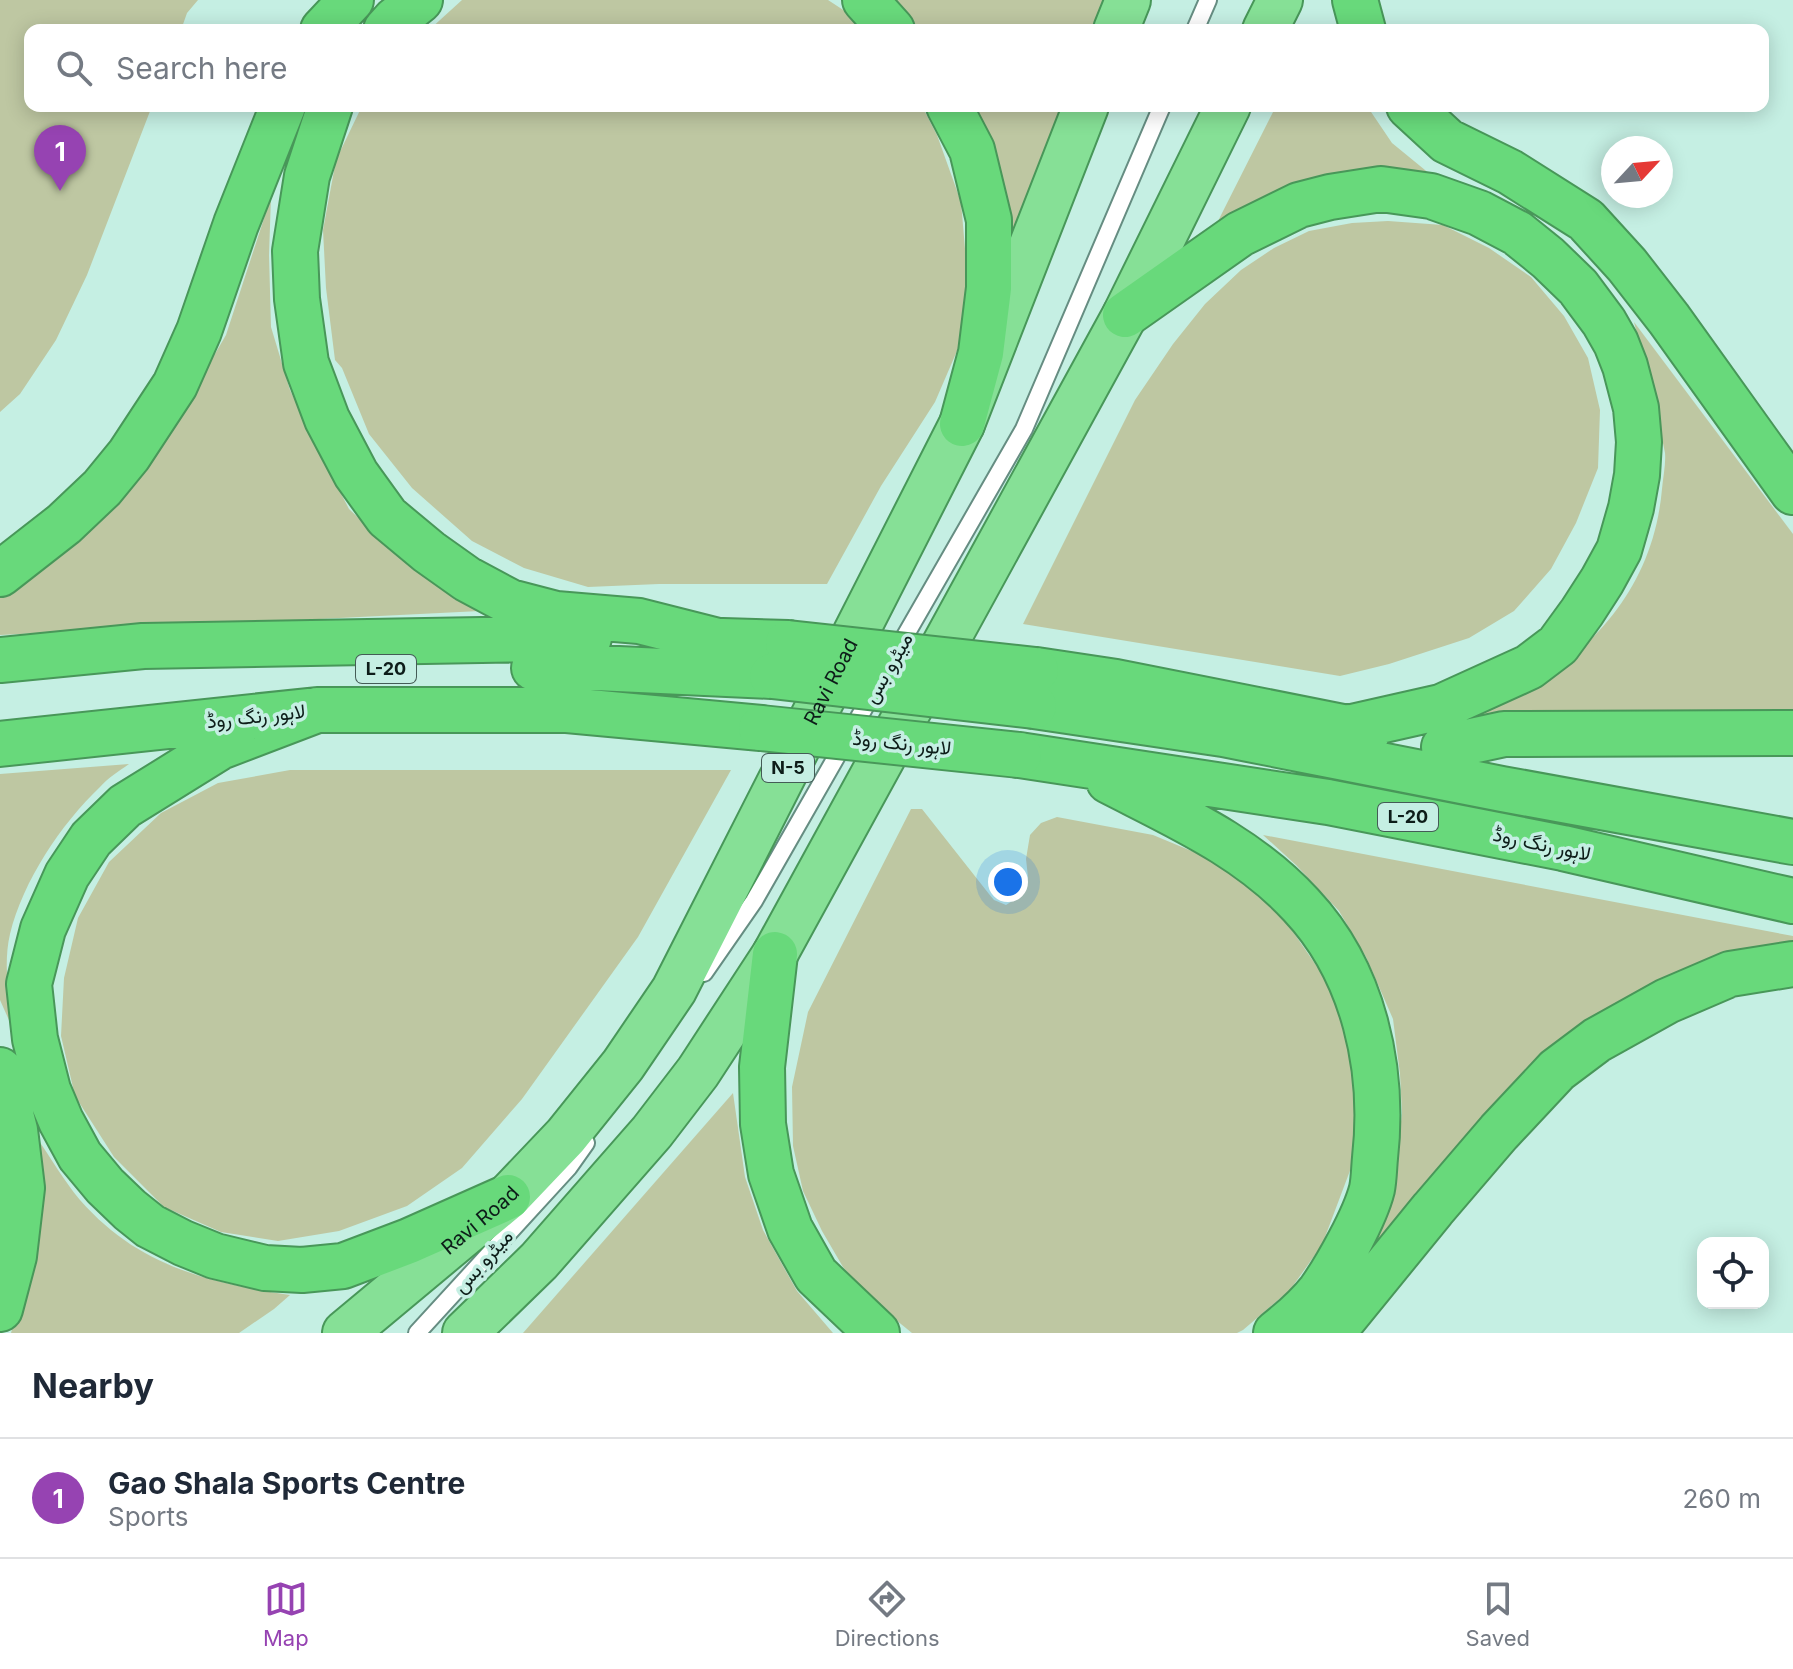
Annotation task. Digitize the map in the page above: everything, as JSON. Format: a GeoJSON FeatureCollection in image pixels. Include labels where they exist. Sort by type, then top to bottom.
{"type":"FeatureCollection","features":[{"type":"Feature","properties":{"kind":"highway"},"geometry":{"type":"LineString","coordinates":[[329,24],[351,0]]}},
{"type":"Feature","properties":{"kind":"highway"},"geometry":{"type":"LineString","coordinates":[[391,24],[420,0]]}},
{"type":"Feature","properties":{"kind":"highway"},"geometry":{"type":"LineString","coordinates":[[865,0],[887,24]]}},
{"type":"Feature","properties":{"kind":"highway"},"geometry":{"type":"LineString","coordinates":[[1118,24],[1128,0]]}},
{"type":"Feature","properties":{"kind":"highway"},"geometry":{"type":"LineString","coordinates":[[1268,24],[1280,0]]}},
{"type":"Feature","properties":{"kind":"highway"},"geometry":{"type":"LineString","coordinates":[[1355,0],[1361,24]]}},
{"type":"Feature","properties":{"kind":"highway"},"geometry":{"type":"LineString","coordinates":[[0,574],[64,524],[102,488],[129,455],[175,385],[199,331],[236,224],[281,112]]}},
{"type":"Feature","properties":{"kind":"highway"},"geometry":{"type":"LineString","coordinates":[[328,112],[307,176],[295,251],[297,299],[306,363],[327,419],[356,474],[387,517],[467,579],[510,602],[556,614],[639,621],[780,659]]}},
{"type":"Feature","properties":{"kind":"highway"},"geometry":{"type":"LineString","coordinates":[[952,112],[972,150],[989,220],[989,288],[981,353],[962,424]]}},
{"type":"Feature","properties":{"kind":"highway","name":"Ravi Road"},"geometry":{"type":"LineString","coordinates":[[345,1333],[508,1197],[576,1124],[623,1065],[674,990],[962,424],[1084,112]]}},
{"type":"Feature","properties":{"kind":"highway"},"geometry":{"type":"LineString","coordinates":[[465,1333],[539,1261],[652,1132],[698,1072],[775,954],[1125,315],[1225,112]]}},
{"type":"Feature","properties":{"kind":"highway"},"geometry":{"type":"LineString","coordinates":[[1416,112],[1447,141],[1510,172],[1586,220],[1627,265],[1669,319],[1793,492]]}},
{"type":"Feature","properties":{"kind":"highway"},"geometry":{"type":"LineString","coordinates":[[1125,315],[1240,234],[1264,222],[1299,205],[1381,189],[1431,196],[1479,213],[1517,233],[1578,287],[1610,332],[1625,366],[1636,408],[1639,442],[1637,475],[1619,550],[1582,612],[1558,645],[1529,667],[1441,707],[1348,728]]}},
{"type":"Feature","properties":{"kind":"highway"},"geometry":{"type":"LineString","coordinates":[[0,660],[143,646],[617,637],[718,641]]}},
{"type":"Feature","properties":{"kind":"highway","name":"لاہور رنگ روڈ"},"geometry":{"type":"LineString","coordinates":[[0,684],[255,670],[574,667],[780,659],[1035,688],[1223,734],[1793,842]]}},
{"type":"Feature","properties":{"kind":"highway"},"geometry":{"type":"LineString","coordinates":[[1035,688],[1116,682],[1505,760],[1793,811]]}},
{"type":"Feature","properties":{"kind":"highway"},"geometry":{"type":"LineString","coordinates":[[317,710],[220,747],[125,806],[91,839],[67,875],[43,929],[29,984],[35,1039],[48,1090],[80,1156],[130,1210],[150,1226],[183,1243],[215,1256],[265,1268],[302,1270],[343,1266],[508,1197]]}},
{"type":"Feature","properties":{"kind":"highway","name":"لاہور رنگ روڈ"},"geometry":{"type":"LineString","coordinates":[[0,744],[317,710],[567,710],[1019,755],[1328,802],[1563,848],[1793,901]]}},
{"type":"Feature","properties":{"kind":"highway"},"geometry":{"type":"LineString","coordinates":[[1444,747],[1504,734],[1793,733]]}},
{"type":"Feature","properties":{"kind":"highway"},"geometry":{"type":"LineString","coordinates":[[1074,764],[1198,826],[1250,858],[1302,905],[1328,937],[1346,968],[1368,1031],[1378,1091],[1372,1189],[1352,1237],[1319,1292],[1276,1333]]}},
{"type":"Feature","properties":{"kind":"highway"},"geometry":{"type":"LineString","coordinates":[[775,954],[762,1067],[763,1124],[771,1174],[790,1229],[816,1275],[877,1333]]}},
{"type":"Feature","properties":{"kind":"highway"},"geometry":{"type":"LineString","coordinates":[[1332,1333],[1452,1187],[1557,1070],[1597,1040],[1667,1001],[1730,974],[1793,964]]}},
{"type":"Feature","properties":{"kind":"highway"},"geometry":{"type":"LineString","coordinates":[[0,1070],[15,1130],[22,1188],[14,1256],[0,1309]]}},
{"type":"Feature","properties":{"kind":"lane"},"geometry":{"type":"LineString","coordinates":[[1198,24],[1208,0]]}},
{"type":"Feature","properties":{"kind":"lane","name":"میٹرو بس"},"geometry":{"type":"LineString","coordinates":[[613,1104],[754,901],[1024,429],[1159,112]]}},
{"type":"Feature","properties":{"kind":"lane","name":"میٹرو بس"},"geometry":{"type":"LineString","coordinates":[[417,1333],[569,1167],[595,1129]]}},
{"type":"Feature","properties":{"kind":"green space"},"geometry":{"type":"Polygon","coordinates":[[[0,0],[198,0],[187,13],[183,24],[24,24],[24,112],[150,112],[87,275],[56,340],[20,394],[0,412],[0,0]]]}},
{"type":"Feature","properties":{"kind":"green space"},"geometry":{"type":"Polygon","coordinates":[[[462,0],[828,0],[860,24],[436,24],[462,0]]]}},
{"type":"Feature","properties":{"kind":"green space"},"geometry":{"type":"Polygon","coordinates":[[[885,0],[1105,0],[1097,24],[904,24],[885,0]]]}},
{"type":"Feature","properties":{"kind":"green space"},"geometry":{"type":"Polygon","coordinates":[[[359,112],[925,112],[937,135],[961,202],[967,272],[960,344],[935,402],[881,486],[827,584],[588,587],[524,568],[472,541],[412,488],[369,434],[342,368],[335,360],[326,288],[323,230],[336,160],[359,112]]]}},
{"type":"Feature","properties":{"kind":"green space"},"geometry":{"type":"Polygon","coordinates":[[[963,112],[1066,112],[1009,271],[963,112]]]}},
{"type":"Feature","properties":{"kind":"green space"},"geometry":{"type":"Polygon","coordinates":[[[1273,112],[1371,112],[1392,143],[1436,179],[1215,227],[1273,112]]]}},
{"type":"Feature","properties":{"kind":"green space"},"geometry":{"type":"Polygon","coordinates":[[[271,197],[271,327],[290,390],[320,453],[349,509],[403,560],[480,611],[0,635],[0,596],[43,565],[177,419],[226,335],[271,197]]]}},
{"type":"Feature","properties":{"kind":"green space"},"geometry":{"type":"Polygon","coordinates":[[[1388,221],[1443,225],[1489,248],[1531,277],[1564,316],[1588,358],[1600,410],[1598,468],[1576,523],[1551,569],[1514,611],[1469,638],[1340,676],[1023,624],[1135,400],[1205,304],[1241,270],[1274,248],[1309,231],[1352,223],[1388,221]]]}},
{"type":"Feature","properties":{"kind":"green space"},"geometry":{"type":"Polygon","coordinates":[[[1634,322],[1793,534],[1793,714],[1480,714],[1548,675],[1577,652],[1603,626],[1625,597],[1643,565],[1655,529],[1665,457],[1634,322]]]}},
{"type":"Feature","properties":{"kind":"green space"},"geometry":{"type":"Polygon","coordinates":[[[129,764],[103,784],[71,818],[45,854],[24,894],[8,945],[7,980],[12,1027],[0,1000],[0,774],[129,764]]]}},
{"type":"Feature","properties":{"kind":"green space"},"geometry":{"type":"Polygon","coordinates":[[[290,770],[731,770],[638,937],[522,1099],[462,1168],[407,1206],[339,1231],[278,1241],[221,1232],[164,1207],[114,1157],[75,1096],[61,1036],[64,978],[78,918],[109,862],[161,813],[218,783],[290,770]]]}},
{"type":"Feature","properties":{"kind":"green space"},"geometry":{"type":"Polygon","coordinates":[[[911,809],[922,809],[994,900],[1006,905],[1024,891],[1028,877],[1026,859],[1030,835],[1041,823],[1057,817],[1153,835],[1206,857],[1245,882],[1278,910],[1329,984],[1343,1024],[1353,1072],[1355,1120],[1351,1168],[1322,1245],[1290,1290],[1243,1330],[1237,1333],[912,1333],[869,1298],[843,1267],[803,1191],[793,1146],[792,1087],[808,1012],[911,809]]]}},
{"type":"Feature","properties":{"kind":"green space"},"geometry":{"type":"Polygon","coordinates":[[[1263,835],[1793,936],[1793,946],[1570,1034],[1512,1084],[1362,1272],[1389,1205],[1402,1114],[1393,1019],[1366,957],[1339,911],[1263,835]]]}},
{"type":"Feature","properties":{"kind":"green space"},"geometry":{"type":"Polygon","coordinates":[[[733,1093],[745,1177],[763,1230],[797,1291],[833,1333],[523,1333],[733,1093]]]}},
{"type":"Feature","properties":{"kind":"green space"},"geometry":{"type":"Polygon","coordinates":[[[37,1138],[80,1200],[125,1241],[150,1256],[202,1277],[290,1295],[239,1333],[11,1333],[28,1273],[37,1138]]]}},
{"type":"Feature","properties":{"kind":"place","name":"Gao Shala Sports Centre"},"geometry":{"type":"Point","coordinates":[60,191]}}]}
